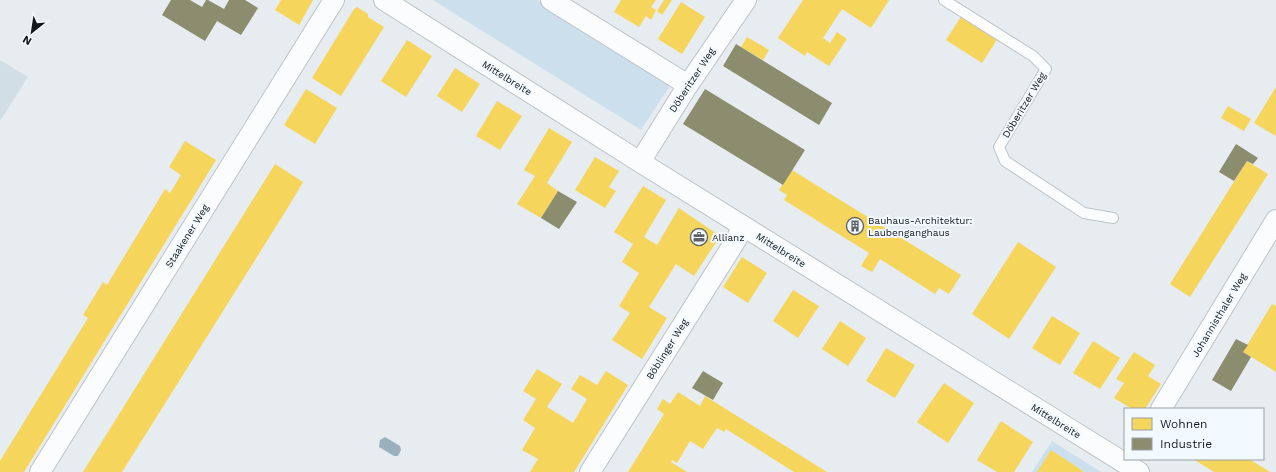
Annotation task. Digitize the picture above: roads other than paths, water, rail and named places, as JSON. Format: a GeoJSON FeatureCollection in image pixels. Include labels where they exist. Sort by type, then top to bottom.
{"type":"FeatureCollection","features":[{"type":"Feature","properties":{"kind":"street","name":"Staakener Weg"},"geometry":{"type":"LineString","coordinates":[[40,472],[334,0]]}},
{"type":"Feature","properties":{"kind":"street","name":"Mittelbreite"},"geometry":{"type":"LineString","coordinates":[[384,0],[640,162],[1130,467]]}},
{"type":"Feature","properties":{"kind":"street"},"geometry":{"type":"LineString","coordinates":[[552,0],[688,85]]}},
{"type":"Feature","properties":{"kind":"street","name":"Döberitzer Weg"},"geometry":{"type":"LineString","coordinates":[[640,162],[688,85],[746,0]]}},
{"type":"Feature","properties":{"kind":"street","name":"Johannisthaler Weg"},"geometry":{"type":"LineString","coordinates":[[1162,408],[1276,220]]}},
{"type":"Feature","properties":{"kind":"street","name":"Böblinger Weg"},"geometry":{"type":"LineString","coordinates":[[590,472],[732,246],[743,226]]}},
{"type":"Feature","properties":{"kind":"lane","name":"Döberitzer Weg"},"geometry":{"type":"LineString","coordinates":[[944,0],[1033,56],[1046,69],[999,147],[1005,161],[1084,213],[1113,218]]}},
{"type":"Feature","properties":{"kind":"place","name":"Bauhaus-Architektur: Laubenganghaus"},"geometry":{"type":"Point","coordinates":[855,226]}},
{"type":"Feature","properties":{"kind":"place","name":"Allianz"},"geometry":{"type":"Point","coordinates":[699,237]}}]}
